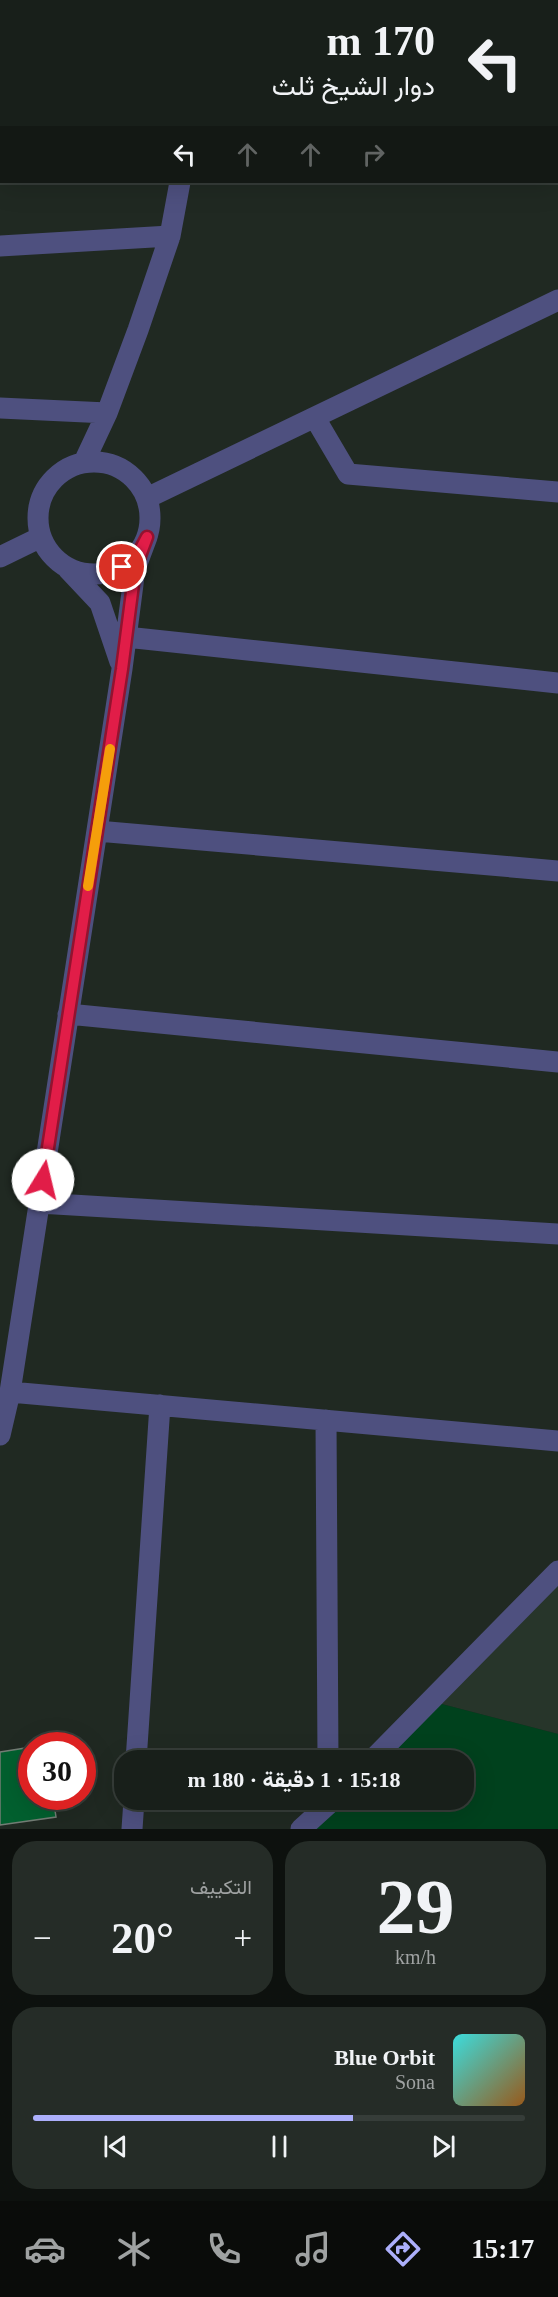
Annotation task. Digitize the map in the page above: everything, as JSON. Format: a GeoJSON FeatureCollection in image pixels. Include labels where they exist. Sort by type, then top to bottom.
{"type":"FeatureCollection","features":[{"type":"Feature","properties":{"kind":"street"},"geometry":{"type":"LineString","coordinates":[[84,462],[107,413],[138,330],[170,236],[180,183]]}},
{"type":"Feature","properties":{"kind":"street"},"geometry":{"type":"LineString","coordinates":[[0,246],[170,236]]}},
{"type":"Feature","properties":{"kind":"street"},"geometry":{"type":"LineString","coordinates":[[147,498],[558,300]]}},
{"type":"Feature","properties":{"kind":"street"},"geometry":{"type":"LineString","coordinates":[[0,408],[107,413]]}},
{"type":"Feature","properties":{"kind":"street"},"geometry":{"type":"LineString","coordinates":[[315,417],[348,474],[558,492]]}},
{"type":"Feature","properties":{"kind":"street"},"geometry":{"type":"LineString","coordinates":[[0,1436],[10,1392],[122,669],[135,569],[150,523],[147,498],[141,486],[127,471],[109,463],[84,462],[58,474],[41,498],[38,518],[41,537],[51,554],[100,603],[122,669]]}},
{"type":"Feature","properties":{"kind":"street"},"geometry":{"type":"LineString","coordinates":[[0,557],[41,537]]}},
{"type":"Feature","properties":{"kind":"street"},"geometry":{"type":"LineString","coordinates":[[66,567],[84,574],[104,574],[122,567],[138,554],[147,537]]}},
{"type":"Feature","properties":{"kind":"street"},"geometry":{"type":"LineString","coordinates":[[126,637],[558,683]]}},
{"type":"Feature","properties":{"kind":"street"},"geometry":{"type":"LineString","coordinates":[[97,831],[558,871]]}},
{"type":"Feature","properties":{"kind":"street"},"geometry":{"type":"LineString","coordinates":[[68,1014],[558,1062]]}},
{"type":"Feature","properties":{"kind":"street"},"geometry":{"type":"LineString","coordinates":[[39,1203],[558,1234]]}},
{"type":"Feature","properties":{"kind":"street"},"geometry":{"type":"LineString","coordinates":[[10,1392],[558,1441]]}},
{"type":"Feature","properties":{"kind":"street"},"geometry":{"type":"LineString","coordinates":[[137,1750],[160,1405]]}},
{"type":"Feature","properties":{"kind":"street"},"geometry":{"type":"LineString","coordinates":[[326,1420],[328,1750]]}},
{"type":"Feature","properties":{"kind":"street"},"geometry":{"type":"LineString","coordinates":[[382,1750],[558,1571]]}},
{"type":"Feature","properties":{"kind":"street"},"geometry":{"type":"LineString","coordinates":[[132,1829],[133,1810]]}},
{"type":"Feature","properties":{"kind":"street"},"geometry":{"type":"LineString","coordinates":[[302,1829],[322,1810]]}},
{"type":"Feature","properties":{"kind":"shaded area"},"geometry":{"type":"Polygon","coordinates":[[[558,1571],[558,1734],[430,1701],[558,1571]]]}},
{"type":"Feature","properties":{"kind":"green space"},"geometry":{"type":"Polygon","coordinates":[[[430,1701],[558,1734],[558,1829],[301,1829],[322,1810],[474,1810],[474,1750],[382,1750],[430,1701]]]}},
{"type":"Feature","properties":{"kind":"building"},"geometry":{"type":"Polygon","coordinates":[[[18,1749],[18,1810],[55,1810],[56,1817],[0,1825],[0,1752],[18,1749]]]}},
{"type":"Feature","properties":{"kind":"slow traffic"},"geometry":{"type":"LineString","coordinates":[[88,886],[110,749]]}},
{"type":"Feature","properties":{"kind":"route"},"geometry":{"type":"LineString","coordinates":[[43,1180],[122,669],[135,569],[147,537],[138,554],[122,567]]}}]}
